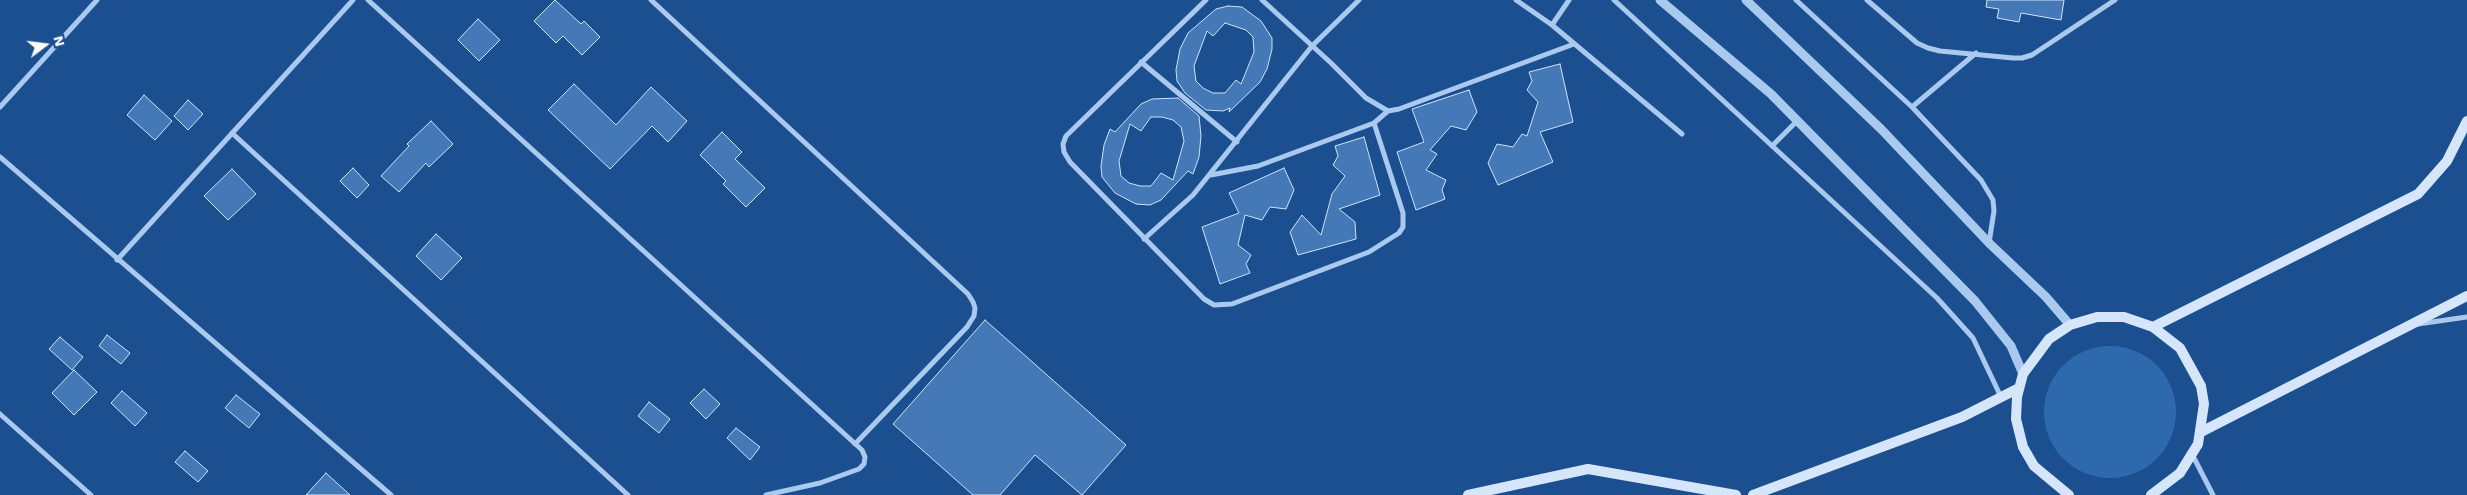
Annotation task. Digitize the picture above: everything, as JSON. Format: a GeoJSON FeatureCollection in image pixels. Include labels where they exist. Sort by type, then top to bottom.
{"type":"FeatureCollection","features":[{"type":"Feature","properties":{"kind":"main road"},"geometry":{"type":"LineString","coordinates":[[2153,327],[2418,194],[2447,161],[2467,121]]}},
{"type":"Feature","properties":{"kind":"main road"},"geometry":{"type":"LineString","coordinates":[[2202,432],[2467,296]]}},
{"type":"Feature","properties":{"kind":"main road"},"geometry":{"type":"LineString","coordinates":[[2067,495],[2034,466],[2023,446],[2016,419],[2019,388],[2023,374],[2049,339],[2070,325],[2096,317],[2124,318],[2153,327],[2180,348],[2201,386],[2204,404],[2202,432],[2192,456],[2180,473],[2157,494]]}},
{"type":"Feature","properties":{"kind":"main road"},"geometry":{"type":"LineString","coordinates":[[1753,495],[1962,417],[2019,388]]}},
{"type":"Feature","properties":{"kind":"main road"},"geometry":{"type":"LineString","coordinates":[[1468,495],[1588,469],[1736,495]]}},
{"type":"Feature","properties":{"kind":"street"},"geometry":{"type":"LineString","coordinates":[[0,107],[97,0]]}},
{"type":"Feature","properties":{"kind":"street"},"geometry":{"type":"LineString","coordinates":[[117,260],[353,0]]}},
{"type":"Feature","properties":{"kind":"street"},"geometry":{"type":"LineString","coordinates":[[368,0],[862,450],[865,457],[864,464],[859,469],[820,483],[766,495]]}},
{"type":"Feature","properties":{"kind":"street"},"geometry":{"type":"LineString","coordinates":[[651,0],[968,294],[973,302],[975,308],[974,316],[967,328],[855,444]]}},
{"type":"Feature","properties":{"kind":"street"},"geometry":{"type":"LineString","coordinates":[[1206,0],[1066,136],[1063,144],[1064,152],[1070,162],[1204,299],[1214,305],[1223,306],[1380,247],[1399,233],[1403,228],[1404,221],[1374,123]]}},
{"type":"Feature","properties":{"kind":"street"},"geometry":{"type":"LineString","coordinates":[[1262,0],[1366,98],[1388,111]]}},
{"type":"Feature","properties":{"kind":"street"},"geometry":{"type":"LineString","coordinates":[[1144,239],[1193,195],[1211,176],[1312,46],[1360,0]]}},
{"type":"Feature","properties":{"kind":"street"},"geometry":{"type":"LineString","coordinates":[[1516,0],[1552,25],[1682,134]]}},
{"type":"Feature","properties":{"kind":"street"},"geometry":{"type":"LineString","coordinates":[[1552,25],[1569,0]]}},
{"type":"Feature","properties":{"kind":"street"},"geometry":{"type":"LineString","coordinates":[[1614,0],[1930,292],[1967,329],[2001,397]]}},
{"type":"Feature","properties":{"kind":"street"},"geometry":{"type":"LineString","coordinates":[[1660,0],[1771,94],[1975,301],[2011,346],[2023,374]]}},
{"type":"Feature","properties":{"kind":"street"},"geometry":{"type":"LineString","coordinates":[[1746,0],[1882,130],[2070,325]]}},
{"type":"Feature","properties":{"kind":"street"},"geometry":{"type":"LineString","coordinates":[[1796,0],[1912,107],[1988,189],[1994,211],[1989,243]]}},
{"type":"Feature","properties":{"kind":"street"},"geometry":{"type":"LineString","coordinates":[[1867,0],[1917,43],[1940,51],[2013,58],[2027,57],[2115,0]]}},
{"type":"Feature","properties":{"kind":"street"},"geometry":{"type":"LineString","coordinates":[[1211,176],[1258,166],[1374,123],[1388,111],[1399,109],[1574,44]]}},
{"type":"Feature","properties":{"kind":"street"},"geometry":{"type":"LineString","coordinates":[[1912,107],[1976,53]]}},
{"type":"Feature","properties":{"kind":"street"},"geometry":{"type":"LineString","coordinates":[[1141,62],[1236,142]]}},
{"type":"Feature","properties":{"kind":"street"},"geometry":{"type":"LineString","coordinates":[[1772,146],[1797,121]]}},
{"type":"Feature","properties":{"kind":"street"},"geometry":{"type":"LineString","coordinates":[[232,133],[628,495]]}},
{"type":"Feature","properties":{"kind":"street"},"geometry":{"type":"LineString","coordinates":[[0,157],[391,495]]}},
{"type":"Feature","properties":{"kind":"street"},"geometry":{"type":"LineString","coordinates":[[2409,326],[2467,317]]}},
{"type":"Feature","properties":{"kind":"street"},"geometry":{"type":"LineString","coordinates":[[0,414],[91,495]]}},
{"type":"Feature","properties":{"kind":"street"},"geometry":{"type":"LineString","coordinates":[[2192,456],[2213,495]]}},
{"type":"Feature","properties":{"kind":"shaded area"},"geometry":{"type":"Polygon","coordinates":[[[2110,346],[2123,347],[2135,351],[2157,365],[2171,387],[2175,399],[2175,425],[2171,437],[2157,459],[2135,473],[2123,477],[2110,478],[2097,477],[2085,473],[2063,459],[2049,437],[2045,425],[2044,412],[2045,399],[2049,387],[2063,365],[2085,351],[2097,347],[2110,346]]]}},
{"type":"Feature","properties":{"kind":"building"},"geometry":{"type":"Polygon","coordinates":[[[555,0],[581,24],[584,21],[600,37],[582,55],[563,36],[556,43],[534,21],[555,0]]]}},
{"type":"Feature","properties":{"kind":"building"},"geometry":{"type":"Polygon","coordinates":[[[1987,0],[2064,0],[2061,20],[2021,13],[2019,22],[1997,18],[1999,9],[1986,7],[1987,0]]]}},
{"type":"Feature","properties":{"kind":"building"},"geometry":{"type":"Polygon","coordinates":[[[1228,6],[1242,7],[1261,21],[1272,38],[1272,49],[1267,69],[1260,82],[1229,112],[1230,108],[1223,111],[1206,110],[1185,93],[1177,81],[1176,70],[1180,49],[1188,33],[1216,9],[1228,6]],[[1225,23],[1213,36],[1207,31],[1194,66],[1196,81],[1203,88],[1213,93],[1225,93],[1236,80],[1241,84],[1254,52],[1253,37],[1246,30],[1225,23]]]}},
{"type":"Feature","properties":{"kind":"building"},"geometry":{"type":"Polygon","coordinates":[[[478,19],[500,40],[479,61],[458,40],[478,19]]]}},
{"type":"Feature","properties":{"kind":"building"},"geometry":{"type":"Polygon","coordinates":[[[1560,64],[1573,122],[1540,132],[1553,162],[1498,185],[1488,163],[1497,144],[1513,147],[1522,134],[1527,136],[1538,102],[1527,90],[1532,81],[1529,72],[1560,64]]]}},
{"type":"Feature","properties":{"kind":"building"},"geometry":{"type":"Polygon","coordinates":[[[574,84],[616,125],[651,87],[687,121],[668,142],[652,126],[610,169],[548,110],[574,84]]]}},
{"type":"Feature","properties":{"kind":"building"},"geometry":{"type":"Polygon","coordinates":[[[1469,90],[1477,112],[1466,130],[1451,126],[1430,150],[1437,154],[1426,170],[1446,180],[1442,190],[1445,199],[1416,210],[1397,152],[1424,142],[1412,109],[1469,90]]]}},
{"type":"Feature","properties":{"kind":"building"},"geometry":{"type":"Polygon","coordinates":[[[144,95],[172,121],[155,140],[127,115],[144,95]]]}},
{"type":"Feature","properties":{"kind":"building"},"geometry":{"type":"Polygon","coordinates":[[[1178,98],[1199,116],[1201,136],[1199,157],[1193,174],[1188,171],[1161,200],[1150,205],[1136,204],[1115,193],[1102,177],[1101,166],[1104,145],[1110,129],[1115,132],[1141,104],[1152,99],[1178,98]],[[1151,117],[1141,131],[1130,124],[1119,161],[1121,176],[1129,183],[1151,186],[1161,173],[1173,180],[1184,141],[1181,127],[1173,120],[1151,117]]]}},
{"type":"Feature","properties":{"kind":"building"},"geometry":{"type":"Polygon","coordinates":[[[188,100],[203,114],[188,130],[174,116],[188,100]]]}},
{"type":"Feature","properties":{"kind":"building"},"geometry":{"type":"Polygon","coordinates":[[[431,121],[453,144],[429,167],[426,163],[399,192],[381,176],[409,146],[407,144],[431,121]]]}},
{"type":"Feature","properties":{"kind":"building"},"geometry":{"type":"Polygon","coordinates":[[[722,132],[742,152],[735,159],[765,188],[746,207],[723,184],[726,181],[700,155],[722,132]]]}},
{"type":"Feature","properties":{"kind":"building"},"geometry":{"type":"Polygon","coordinates":[[[1364,137],[1380,195],[1339,209],[1355,222],[1356,239],[1298,255],[1290,232],[1302,215],[1321,235],[1332,194],[1345,176],[1333,165],[1338,156],[1335,146],[1364,137]]]}},
{"type":"Feature","properties":{"kind":"building"},"geometry":{"type":"Polygon","coordinates":[[[353,168],[369,185],[357,198],[340,181],[353,168]]]}},
{"type":"Feature","properties":{"kind":"building"},"geometry":{"type":"Polygon","coordinates":[[[1284,168],[1294,190],[1286,209],[1270,207],[1262,220],[1245,215],[1238,245],[1251,255],[1246,264],[1250,273],[1220,284],[1202,227],[1239,213],[1229,193],[1284,168]]]}},
{"type":"Feature","properties":{"kind":"building"},"geometry":{"type":"Polygon","coordinates":[[[232,169],[256,194],[228,220],[204,196],[232,169]]]}},
{"type":"Feature","properties":{"kind":"building"},"geometry":{"type":"Polygon","coordinates":[[[436,234],[462,258],[441,280],[416,256],[436,234]]]}},
{"type":"Feature","properties":{"kind":"building"},"geometry":{"type":"Polygon","coordinates":[[[985,320],[1126,445],[1082,495],[1035,455],[1000,495],[973,495],[893,424],[985,320]]]}},
{"type":"Feature","properties":{"kind":"building"},"geometry":{"type":"Polygon","coordinates":[[[107,335],[130,353],[121,364],[99,346],[107,335]]]}},
{"type":"Feature","properties":{"kind":"building"},"geometry":{"type":"Polygon","coordinates":[[[60,337],[83,357],[72,370],[49,349],[60,337]]]}},
{"type":"Feature","properties":{"kind":"building"},"geometry":{"type":"Polygon","coordinates":[[[74,370],[97,392],[74,415],[52,393],[74,370]]]}},
{"type":"Feature","properties":{"kind":"building"},"geometry":{"type":"Polygon","coordinates":[[[704,389],[720,404],[706,419],[690,403],[704,389]]]}},
{"type":"Feature","properties":{"kind":"building"},"geometry":{"type":"Polygon","coordinates":[[[122,391],[147,413],[135,426],[111,403],[122,391]]]}},
{"type":"Feature","properties":{"kind":"building"},"geometry":{"type":"Polygon","coordinates":[[[236,395],[260,414],[249,428],[225,408],[236,395]]]}},
{"type":"Feature","properties":{"kind":"building"},"geometry":{"type":"Polygon","coordinates":[[[649,402],[670,419],[659,433],[638,416],[649,402]]]}},
{"type":"Feature","properties":{"kind":"building"},"geometry":{"type":"Polygon","coordinates":[[[736,428],[760,447],[750,460],[727,438],[736,428]]]}},
{"type":"Feature","properties":{"kind":"building"},"geometry":{"type":"Polygon","coordinates":[[[185,451],[208,471],[198,482],[175,462],[185,451]]]}},
{"type":"Feature","properties":{"kind":"building"},"geometry":{"type":"Polygon","coordinates":[[[326,473],[350,495],[306,495],[326,473]]]}}]}
